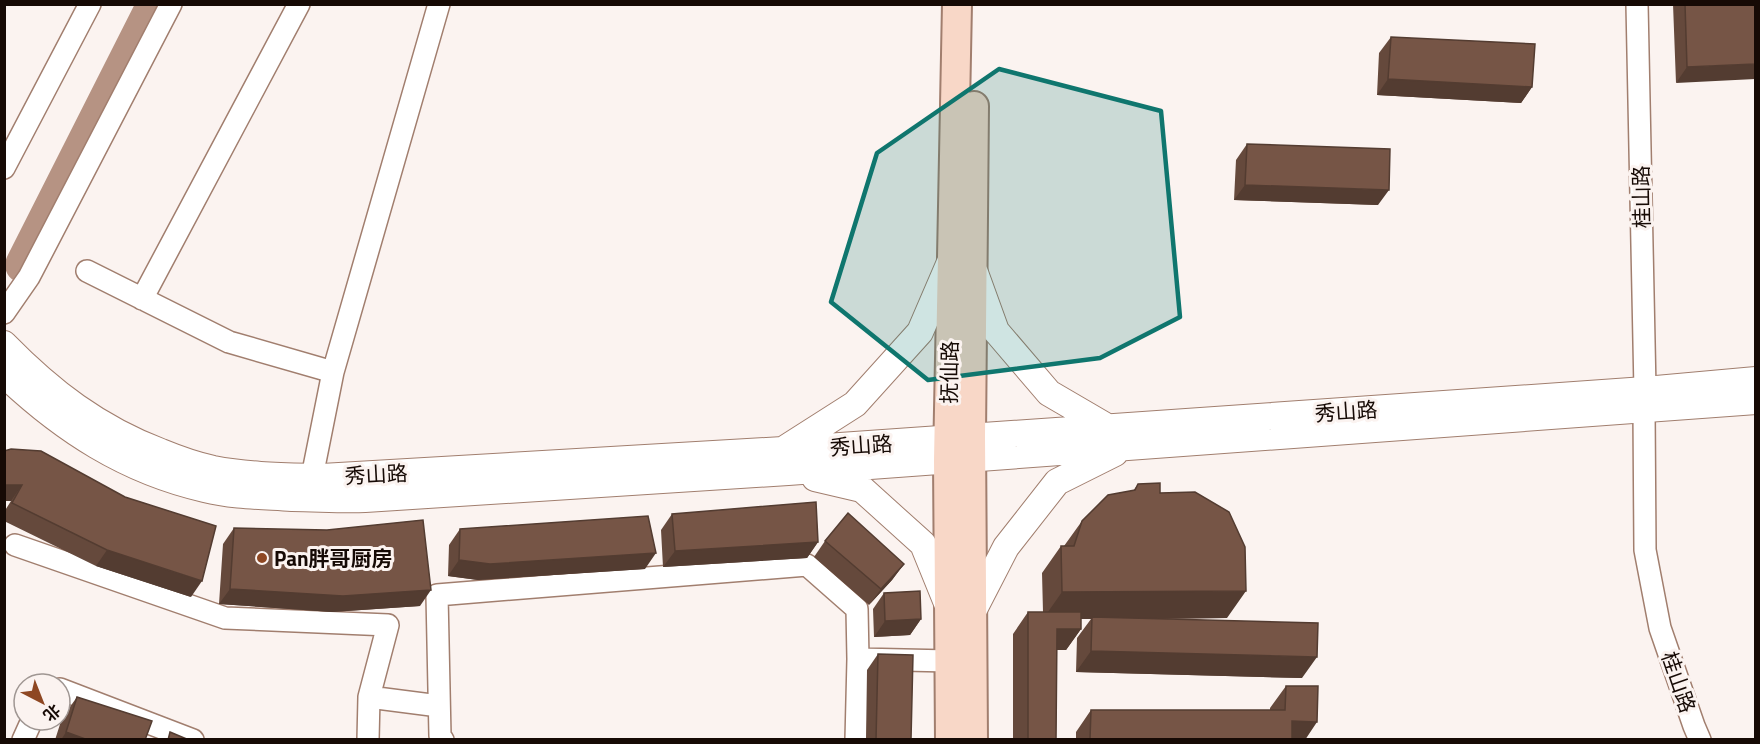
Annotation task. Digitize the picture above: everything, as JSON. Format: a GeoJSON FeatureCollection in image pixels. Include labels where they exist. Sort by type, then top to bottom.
{"type":"FeatureCollection","features":[{"type":"Feature","properties":{"kind":"main road","name":"抚仙路"},"geometry":{"type":"LineString","coordinates":[[957,4],[962,262]]}},
{"type":"Feature","properties":{"kind":"main road","name":"抚仙路"},"geometry":{"type":"LineString","coordinates":[[973,740],[961,610],[959,449],[962,262],[975,4]]}},
{"type":"Feature","properties":{"kind":"main road","name":"抚仙路"},"geometry":{"type":"LineString","coordinates":[[950,740],[950,661],[961,610]]}},
{"type":"Feature","properties":{"kind":"street"},"geometry":{"type":"LineString","coordinates":[[4,168],[90,4]]}},
{"type":"Feature","properties":{"kind":"street"},"geometry":{"type":"LineString","coordinates":[[4,313],[29,277],[171,4]]}},
{"type":"Feature","properties":{"kind":"street"},"geometry":{"type":"LineString","coordinates":[[142,299],[299,4]]}},
{"type":"Feature","properties":{"kind":"street"},"geometry":{"type":"LineString","coordinates":[[312,477],[333,372],[439,4]]}},
{"type":"Feature","properties":{"kind":"street","name":"桂山路"},"geometry":{"type":"LineString","coordinates":[[1637,4],[1645,400],[1645,550],[1660,628],[1700,740]]}},
{"type":"Feature","properties":{"kind":"street"},"geometry":{"type":"LineString","coordinates":[[962,262],[996,331],[1049,393],[1109,428]]}},
{"type":"Feature","properties":{"kind":"street"},"geometry":{"type":"LineString","coordinates":[[785,461],[855,404],[920,332],[962,262]]}},
{"type":"Feature","properties":{"kind":"street"},"geometry":{"type":"LineString","coordinates":[[87,271],[229,342],[333,372]]}},
{"type":"Feature","properties":{"kind":"street","name":"秀山路"},"geometry":{"type":"LineString","coordinates":[[4,345],[72,405],[100,424],[189,463],[255,475],[312,477],[785,461]]}},
{"type":"Feature","properties":{"kind":"street","name":"秀山路"},"geometry":{"type":"LineString","coordinates":[[4,374],[60,422],[106,451],[162,476],[229,493],[322,500],[365,499],[785,461],[959,449],[1126,447],[1645,400],[1755,380]]}},
{"type":"Feature","properties":{"kind":"street","name":"秀山路"},"geometry":{"type":"LineString","coordinates":[[959,449],[1109,428],[1645,400],[1755,400]]}},
{"type":"Feature","properties":{"kind":"street"},"geometry":{"type":"LineString","coordinates":[[785,461],[862,489],[923,544],[961,610],[1006,547],[1058,482],[1126,447]]}},
{"type":"Feature","properties":{"kind":"street"},"geometry":{"type":"LineString","coordinates":[[15,545],[225,618],[388,625],[369,698],[368,740]]}},
{"type":"Feature","properties":{"kind":"street"},"geometry":{"type":"LineString","coordinates":[[443,740],[440,736],[437,595],[807,565],[857,609],[856,740]]}},
{"type":"Feature","properties":{"kind":"street"},"geometry":{"type":"LineString","coordinates":[[858,659],[950,661]]}},
{"type":"Feature","properties":{"kind":"street"},"geometry":{"type":"LineString","coordinates":[[72,694],[193,740]]}},
{"type":"Feature","properties":{"kind":"street"},"geometry":{"type":"LineString","coordinates":[[369,698],[439,706]]}},
{"type":"Feature","properties":{"kind":"highlighted area"},"geometry":{"type":"Polygon","coordinates":[[[999,69],[1161,111],[1180,317],[1100,358],[928,380],[831,302],[877,153],[999,69]]]}},
{"type":"Feature","properties":{"kind":"building"},"geometry":{"type":"Polygon","coordinates":[[[1685,4],[1755,4],[1755,64],[1687,67],[1685,4]]]}},
{"type":"Feature","properties":{"kind":"building"},"geometry":{"type":"Polygon","coordinates":[[[1391,37],[1535,44],[1532,87],[1388,79],[1391,37]]]}},
{"type":"Feature","properties":{"kind":"building"},"geometry":{"type":"Polygon","coordinates":[[[1247,144],[1390,149],[1389,190],[1245,185],[1247,144]]]}},
{"type":"Feature","properties":{"kind":"building"},"geometry":{"type":"Polygon","coordinates":[[[11,449],[41,451],[125,497],[216,526],[202,581],[107,550],[12,503],[22,485],[4,486],[4,451],[11,449]]]}},
{"type":"Feature","properties":{"kind":"building"},"geometry":{"type":"Polygon","coordinates":[[[1160,483],[1160,493],[1195,492],[1229,512],[1245,547],[1246,591],[1062,592],[1061,546],[1074,546],[1082,521],[1108,495],[1135,490],[1138,484],[1160,483]]]}},
{"type":"Feature","properties":{"kind":"building"},"geometry":{"type":"Polygon","coordinates":[[[816,502],[818,542],[675,551],[672,514],[816,502]]]}},
{"type":"Feature","properties":{"kind":"building"},"geometry":{"type":"Polygon","coordinates":[[[848,513],[904,564],[881,589],[825,541],[848,513]]]}},
{"type":"Feature","properties":{"kind":"building"},"geometry":{"type":"Polygon","coordinates":[[[648,516],[656,553],[490,564],[459,560],[460,529],[648,516]]]}},
{"type":"Feature","properties":{"kind":"building"},"geometry":{"type":"Polygon","coordinates":[[[423,520],[431,590],[343,596],[230,589],[234,528],[327,530],[423,520]]]}},
{"type":"Feature","properties":{"kind":"building"},"geometry":{"type":"Polygon","coordinates":[[[920,591],[921,619],[885,621],[884,593],[920,591]]]}},
{"type":"Feature","properties":{"kind":"building"},"geometry":{"type":"Polygon","coordinates":[[[1028,612],[1081,612],[1081,629],[1057,629],[1056,740],[1028,740],[1028,612]]]}},
{"type":"Feature","properties":{"kind":"building"},"geometry":{"type":"Polygon","coordinates":[[[1092,617],[1318,623],[1317,657],[1091,651],[1092,617]]]}},
{"type":"Feature","properties":{"kind":"building"},"geometry":{"type":"Polygon","coordinates":[[[878,654],[913,655],[911,740],[876,740],[878,654]]]}},
{"type":"Feature","properties":{"kind":"building"},"geometry":{"type":"Polygon","coordinates":[[[1286,686],[1318,686],[1317,722],[1292,721],[1292,739],[1090,739],[1091,710],[1285,710],[1286,686]]]}},
{"type":"Feature","properties":{"kind":"building"},"geometry":{"type":"Polygon","coordinates":[[[77,697],[152,721],[145,740],[88,740],[66,732],[72,732],[72,713],[77,697]]]}},
{"type":"Feature","properties":{"kind":"building"},"geometry":{"type":"Polygon","coordinates":[[[170,732],[189,740],[168,740],[170,732]]]}},
{"type":"Feature","properties":{"kind":"waterway"},"geometry":{"type":"LineString","coordinates":[[23,265],[155,4]]}},
{"type":"Feature","properties":{"kind":"place","name":"Pan胖哥厨房"},"geometry":{"type":"Point","coordinates":[262,558]}}]}
